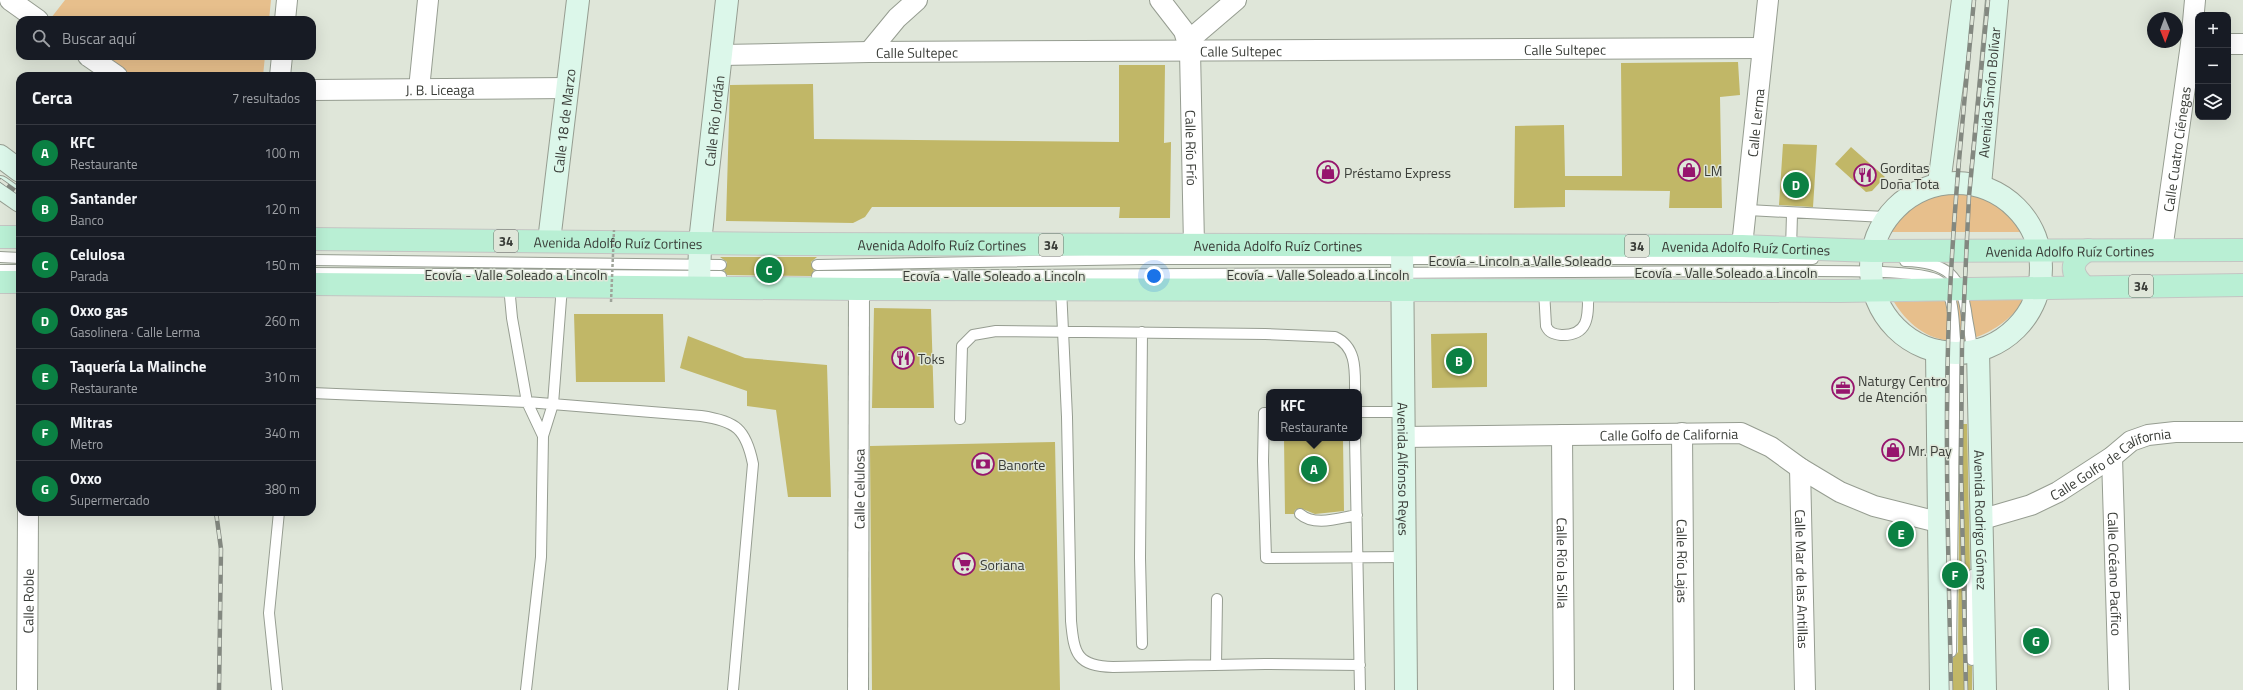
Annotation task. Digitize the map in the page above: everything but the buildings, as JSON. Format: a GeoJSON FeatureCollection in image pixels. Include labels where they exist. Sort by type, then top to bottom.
{"type":"FeatureCollection","features":[{"type":"Feature","properties":{"kind":"main road","name":"Calle 18 de Marzo"},"geometry":{"type":"LineString","coordinates":[[549,241],[578,0]]}},
{"type":"Feature","properties":{"kind":"main road","name":"Calle Río Jordán"},"geometry":{"type":"LineString","coordinates":[[705,276],[700,242],[727,0]]}},
{"type":"Feature","properties":{"kind":"main road"},"geometry":{"type":"LineString","coordinates":[[1939,184],[1963,0]]}},
{"type":"Feature","properties":{"kind":"main road","name":"Avenida Simón Bolívar"},"geometry":{"type":"LineString","coordinates":[[1980,185],[1997,0]]}},
{"type":"Feature","properties":{"kind":"main road"},"geometry":{"type":"LineString","coordinates":[[0,156],[16,168]]}},
{"type":"Feature","properties":{"kind":"main road"},"geometry":{"type":"LineString","coordinates":[[1939,184],[1980,185],[2002,195],[2020,210],[2033,229],[2041,250],[2040,288],[2031,310],[2017,328],[1999,341],[1960,351],[1924,347],[1906,337],[1891,324],[1880,308],[1871,268],[1885,217],[1913,193],[1939,184]]}},
{"type":"Feature","properties":{"kind":"main road"},"geometry":{"type":"LineString","coordinates":[[0,187],[16,198]]}},
{"type":"Feature","properties":{"kind":"main road"},"geometry":{"type":"LineString","coordinates":[[0,237],[16,237]]}},
{"type":"Feature","properties":{"kind":"main road","name":"Avenida Adolfo Ruíz Cortines"},"geometry":{"type":"LineString","coordinates":[[316,239],[798,244],[1194,245],[1403,268],[1544,290],[1588,290],[1871,268],[1933,249],[2243,250]]}},
{"type":"Feature","properties":{"kind":"main road","name":"Avenida Adolfo Ruíz Cortines"},"geometry":{"type":"LineString","coordinates":[[316,284],[562,286],[705,276],[859,289],[1061,288],[1742,246],[1791,249],[1954,290],[2243,285]]}},
{"type":"Feature","properties":{"kind":"main road"},"geometry":{"type":"LineString","coordinates":[[2085,287],[2076,280],[2074,265],[2081,254],[2088,250]]}},
{"type":"Feature","properties":{"kind":"main road","name":"Avenida Alfonso Reyes"},"geometry":{"type":"LineString","coordinates":[[1403,268],[1403,437],[1406,690]]}},
{"type":"Feature","properties":{"kind":"main road"},"geometry":{"type":"LineString","coordinates":[[0,282],[16,282]]}},
{"type":"Feature","properties":{"kind":"main road"},"geometry":{"type":"LineString","coordinates":[[1941,690],[1938,522],[1960,351]]}},
{"type":"Feature","properties":{"kind":"main road","name":"Avenida Rodrigo Gómez"},"geometry":{"type":"LineString","coordinates":[[1960,351],[1983,520],[1985,690]]}},
{"type":"Feature","properties":{"kind":"street"},"geometry":{"type":"LineString","coordinates":[[10,0],[32,16]]}},
{"type":"Feature","properties":{"kind":"street"},"geometry":{"type":"LineString","coordinates":[[285,16],[287,0]]}},
{"type":"Feature","properties":{"kind":"street"},"geometry":{"type":"LineString","coordinates":[[418,89],[428,0]]}},
{"type":"Feature","properties":{"kind":"street"},"geometry":{"type":"LineString","coordinates":[[869,52],[897,18],[917,0]]}},
{"type":"Feature","properties":{"kind":"street"},"geometry":{"type":"LineString","coordinates":[[1160,0],[1184,31],[1189,46],[1236,0]]}},
{"type":"Feature","properties":{"kind":"street","name":"Calle Lerma"},"geometry":{"type":"LineString","coordinates":[[1742,246],[1748,210],[1762,48],[1768,0]]}},
{"type":"Feature","properties":{"kind":"street","name":"Calle Cuatro Ciénegas"},"geometry":{"type":"LineString","coordinates":[[2195,0],[2195,12]]}},
{"type":"Feature","properties":{"kind":"street","name":"Calle Cuatro Ciénegas"},"geometry":{"type":"LineString","coordinates":[[2162,250],[2195,44]]}},
{"type":"Feature","properties":{"kind":"street"},"geometry":{"type":"LineString","coordinates":[[2231,44],[2243,44]]}},
{"type":"Feature","properties":{"kind":"street","name":"Calle Sultepec"},"geometry":{"type":"LineString","coordinates":[[721,54],[1189,46],[1762,48]]}},
{"type":"Feature","properties":{"kind":"street","name":"Calle Río Frío"},"geometry":{"type":"LineString","coordinates":[[1189,46],[1194,245]]}},
{"type":"Feature","properties":{"kind":"street"},"geometry":{"type":"LineString","coordinates":[[94,60],[111,72]]}},
{"type":"Feature","properties":{"kind":"street"},"geometry":{"type":"LineString","coordinates":[[280,72],[282,60]]}},
{"type":"Feature","properties":{"kind":"street","name":"J. B. Liceaga"},"geometry":{"type":"LineString","coordinates":[[316,90],[568,88]]}},
{"type":"Feature","properties":{"kind":"street","name":"Calle Celulosa"},"geometry":{"type":"LineString","coordinates":[[858,690],[859,289]]}},
{"type":"Feature","properties":{"kind":"street","name":"Calle Golfo de California"},"geometry":{"type":"LineString","coordinates":[[1983,520],[2031,505],[2058,492],[2112,457],[2131,441],[2148,435],[2175,432],[2243,432]]}},
{"type":"Feature","properties":{"kind":"street","name":"Calle Río Lajas"},"geometry":{"type":"LineString","coordinates":[[1682,433],[1684,690]]}},
{"type":"Feature","properties":{"kind":"street","name":"Calle Golfo de California"},"geometry":{"type":"LineString","coordinates":[[1403,437],[1741,433],[1771,447],[1800,468],[1840,492],[1874,506],[1938,522]]}},
{"type":"Feature","properties":{"kind":"street","name":"Calle Río la Silla"},"geometry":{"type":"LineString","coordinates":[[1562,435],[1564,690]]}},
{"type":"Feature","properties":{"kind":"street","name":"Calle Océano Pacífico"},"geometry":{"type":"LineString","coordinates":[[2112,457],[2118,690]]}},
{"type":"Feature","properties":{"kind":"street","name":"Calle Mar de las Antillas"},"geometry":{"type":"LineString","coordinates":[[1800,468],[1805,690]]}},
{"type":"Feature","properties":{"kind":"street","name":"Calle Roble"},"geometry":{"type":"LineString","coordinates":[[27,690],[28,516]]}},
{"type":"Feature","properties":{"kind":"lane"},"geometry":{"type":"LineString","coordinates":[[1748,210],[1792,214],[1885,217]]}},
{"type":"Feature","properties":{"kind":"lane"},"geometry":{"type":"LineString","coordinates":[[1791,249],[1792,214]]}},
{"type":"Feature","properties":{"kind":"lane"},"geometry":{"type":"LineString","coordinates":[[0,258],[16,258]]}},
{"type":"Feature","properties":{"kind":"lane"},"geometry":{"type":"LineString","coordinates":[[316,260],[705,276],[721,265]]}},
{"type":"Feature","properties":{"kind":"lane"},"geometry":{"type":"LineString","coordinates":[[817,265],[1127,260],[1403,268]]}},
{"type":"Feature","properties":{"kind":"lane"},"geometry":{"type":"LineString","coordinates":[[1871,268],[1929,263],[1949,273],[1954,290],[1960,351],[1972,660]]}},
{"type":"Feature","properties":{"kind":"lane","name":"Ecovía - Valle Soleado a Lincoln"},"geometry":{"type":"LineString","coordinates":[[817,276],[1403,268],[1746,271],[1871,268]]}},
{"type":"Feature","properties":{"kind":"lane"},"geometry":{"type":"LineString","coordinates":[[0,270],[16,270]]}},
{"type":"Feature","properties":{"kind":"lane","name":"Ecovía - Valle Soleado a Lincoln"},"geometry":{"type":"LineString","coordinates":[[316,273],[705,276]]}},
{"type":"Feature","properties":{"kind":"lane"},"geometry":{"type":"LineString","coordinates":[[509,286],[512,318],[526,402],[543,436]]}},
{"type":"Feature","properties":{"kind":"lane"},"geometry":{"type":"LineString","coordinates":[[526,690],[541,557],[543,436],[553,404],[562,286]]}},
{"type":"Feature","properties":{"kind":"lane"},"geometry":{"type":"LineString","coordinates":[[1061,288],[1067,417],[1070,621],[1073,644],[1078,655],[1084,661],[1100,667],[1360,665]]}},
{"type":"Feature","properties":{"kind":"lane"},"geometry":{"type":"LineString","coordinates":[[1544,290],[1546,326],[1554,334],[1562,335],[1579,332],[1584,327],[1587,319],[1588,290]]}},
{"type":"Feature","properties":{"kind":"lane"},"geometry":{"type":"LineString","coordinates":[[1951,660],[1953,420],[1960,351],[1952,309],[1954,290]]}},
{"type":"Feature","properties":{"kind":"lane"},"geometry":{"type":"LineString","coordinates":[[960,419],[960,359],[962,346],[967,340],[978,333],[996,330],[1335,337],[1348,346],[1352,354],[1355,389]]}},
{"type":"Feature","properties":{"kind":"lane"},"geometry":{"type":"LineString","coordinates":[[1142,332],[1140,558],[1142,644]]}},
{"type":"Feature","properties":{"kind":"lane"},"geometry":{"type":"LineString","coordinates":[[316,393],[526,402],[720,419],[734,424],[743,435],[750,448],[753,464],[753,486],[733,690]]}},
{"type":"Feature","properties":{"kind":"lane"},"geometry":{"type":"LineString","coordinates":[[1362,412],[1403,412]]}},
{"type":"Feature","properties":{"kind":"lane"},"geometry":{"type":"LineString","coordinates":[[1266,414],[1264,414],[1263,461],[1266,558],[1404,556]]}},
{"type":"Feature","properties":{"kind":"lane"},"geometry":{"type":"LineString","coordinates":[[1355,441],[1360,690]]}},
{"type":"Feature","properties":{"kind":"lane"},"geometry":{"type":"LineString","coordinates":[[1300,514],[1305,518],[1316,522],[1357,515]]}},
{"type":"Feature","properties":{"kind":"lane"},"geometry":{"type":"LineString","coordinates":[[277,690],[269,613],[279,516]]}},
{"type":"Feature","properties":{"kind":"lane"},"geometry":{"type":"LineString","coordinates":[[1216,665],[1217,599]]}},
{"type":"Feature","properties":{"kind":"path"},"geometry":{"type":"LineString","coordinates":[[611,302],[614,230]]}},
{"type":"Feature","properties":{"kind":"shaded area"},"geometry":{"type":"Polygon","coordinates":[[[65,0],[271,0],[269,16],[53,16],[65,0]]]}},
{"type":"Feature","properties":{"kind":"shaded area"},"geometry":{"type":"Polygon","coordinates":[[[109,60],[265,60],[263,72],[125,72],[109,60]]]}},
{"type":"Feature","properties":{"kind":"shaded area"},"geometry":{"type":"Polygon","coordinates":[[[1942,191],[1969,192],[1992,197],[2002,202],[2011,210],[2027,232],[1888,232],[1912,207],[1933,194],[1942,191]]]}},
{"type":"Feature","properties":{"kind":"shaded area"},"geometry":{"type":"Polygon","coordinates":[[[2027,298],[2012,315],[1996,328],[1978,336],[1960,340],[1943,340],[1925,333],[1909,321],[1894,302],[2027,298]]]}},
{"type":"Feature","properties":{"kind":"railway"},"geometry":{"type":"LineString","coordinates":[[1951,690],[1947,475],[1948,346],[1955,216],[1974,0]]}},
{"type":"Feature","properties":{"kind":"railway"},"geometry":{"type":"LineString","coordinates":[[1966,690],[1961,468],[1962,344],[1969,196],[1988,0]]}},
{"type":"Feature","properties":{"kind":"railway"},"geometry":{"type":"LineString","coordinates":[[0,180],[16,191]]}},
{"type":"Feature","properties":{"kind":"railway"},"geometry":{"type":"LineString","coordinates":[[217,516],[221,549],[219,690]]}},
{"type":"Feature","properties":{"kind":"place","name":"LM"},"geometry":{"type":"Point","coordinates":[1689,170]}},
{"type":"Feature","properties":{"kind":"place","name":"Préstamo Express"},"geometry":{"type":"Point","coordinates":[1328,172]}},
{"type":"Feature","properties":{"kind":"place","name":"Gorditas Doña Tota"},"geometry":{"type":"Point","coordinates":[1865,175]}},
{"type":"Feature","properties":{"kind":"place","name":"Oxxo gas"},"geometry":{"type":"Point","coordinates":[1796,185]}},
{"type":"Feature","properties":{"kind":"place","name":"Celulosa"},"geometry":{"type":"Point","coordinates":[769,270]}},
{"type":"Feature","properties":{"kind":"place","name":"Toks"},"geometry":{"type":"Point","coordinates":[903,358]}},
{"type":"Feature","properties":{"kind":"place","name":"Santander"},"geometry":{"type":"Point","coordinates":[1459,361]}},
{"type":"Feature","properties":{"kind":"place","name":"Naturgy Centro de Atención"},"geometry":{"type":"Point","coordinates":[1843,388]}},
{"type":"Feature","properties":{"kind":"place","name":"Mr. Pay"},"geometry":{"type":"Point","coordinates":[1893,450]}},
{"type":"Feature","properties":{"kind":"place","name":"Banorte"},"geometry":{"type":"Point","coordinates":[983,464]}},
{"type":"Feature","properties":{"kind":"place","name":"KFC"},"geometry":{"type":"Point","coordinates":[1314,469]}},
{"type":"Feature","properties":{"kind":"place","name":"Taquería La Malinche"},"geometry":{"type":"Point","coordinates":[1901,534]}},
{"type":"Feature","properties":{"kind":"place","name":"Soriana"},"geometry":{"type":"Point","coordinates":[964,564]}},
{"type":"Feature","properties":{"kind":"place","name":"Mitras"},"geometry":{"type":"Point","coordinates":[1955,575]}},
{"type":"Feature","properties":{"kind":"place","name":"Oxxo"},"geometry":{"type":"Point","coordinates":[2036,641]}}]}
